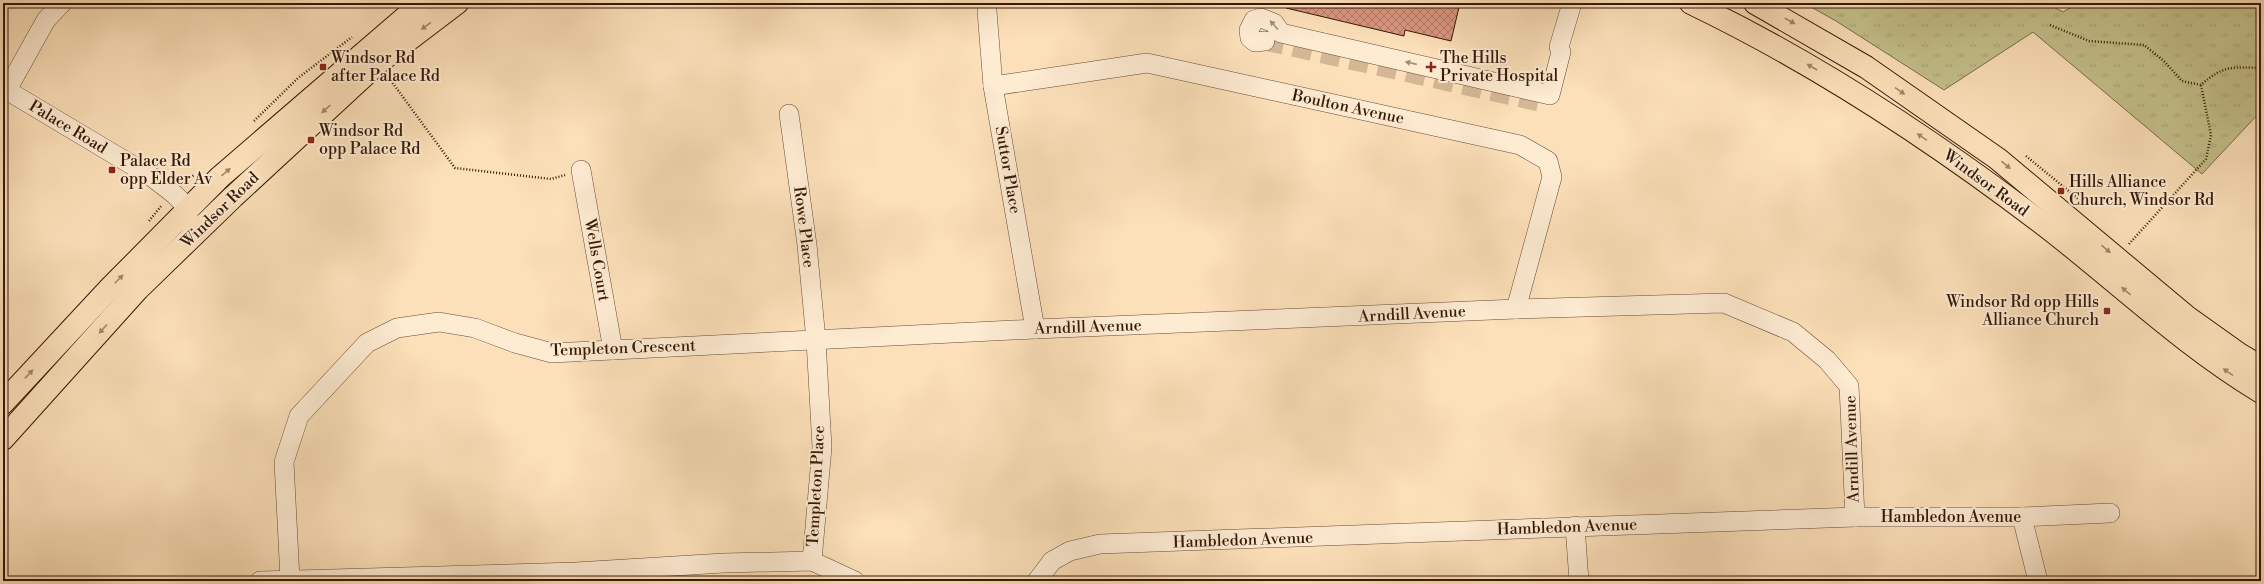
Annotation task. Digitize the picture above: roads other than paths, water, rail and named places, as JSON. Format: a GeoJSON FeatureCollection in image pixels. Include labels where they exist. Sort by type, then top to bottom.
{"type":"FeatureCollection","features":[{"type":"Feature","properties":{"kind":"main road","name":"Windsor Road"},"geometry":{"type":"LineString","coordinates":[[3,403],[110,288],[220,177],[422,3]]}},
{"type":"Feature","properties":{"kind":"main road","name":"Windsor Road"},"geometry":{"type":"LineString","coordinates":[[3,439],[138,289],[299,134],[378,63],[457,3]]}},
{"type":"Feature","properties":{"kind":"main road","name":"Windsor Road"},"geometry":{"type":"LineString","coordinates":[[1691,3],[1814,68],[1919,135],[1989,184],[2053,232],[2228,372],[2261,392]]}},
{"type":"Feature","properties":{"kind":"main road","name":"Windsor Road"},"geometry":{"type":"LineString","coordinates":[[1755,3],[1866,67],[1998,159],[2188,317],[2239,354],[2261,367]]}},
{"type":"Feature","properties":{"kind":"street"},"geometry":{"type":"LineString","coordinates":[[5,89],[46,20],[62,3]]}},
{"type":"Feature","properties":{"kind":"street"},"geometry":{"type":"LineString","coordinates":[[1544,83],[1553,52],[1559,47],[1572,3]]}},
{"type":"Feature","properties":{"kind":"street","name":"Suttor Place"},"geometry":{"type":"LineString","coordinates":[[987,11],[993,86],[1035,329]]}},
{"type":"Feature","properties":{"kind":"street"},"geometry":{"type":"LineString","coordinates":[[1265,41],[1255,42],[1250,38],[1249,30],[1254,20],[1261,18],[1274,23],[1281,33],[1550,95],[1561,52],[1559,47]]}},
{"type":"Feature","properties":{"kind":"street","name":"Boulton Avenue"},"geometry":{"type":"LineString","coordinates":[[993,86],[1147,63],[1520,145],[1548,161],[1552,177],[1516,309]]}},
{"type":"Feature","properties":{"kind":"street","name":"Palace Road"},"geometry":{"type":"LineString","coordinates":[[5,89],[152,177],[174,194],[189,209]]}},
{"type":"Feature","properties":{"kind":"street","name":"Rowe Place"},"geometry":{"type":"LineString","coordinates":[[789,114],[807,244],[816,340]]}},
{"type":"Feature","properties":{"kind":"street","name":"Wells Court"},"geometry":{"type":"LineString","coordinates":[[581,170],[613,350]]}},
{"type":"Feature","properties":{"kind":"street"},"geometry":{"type":"LineString","coordinates":[[138,289],[141,275],[146,267],[182,231],[187,221],[189,209]]}},
{"type":"Feature","properties":{"kind":"street","name":"Arndill Avenue"},"geometry":{"type":"LineString","coordinates":[[816,340],[1035,329],[1516,309],[1724,303],[1793,332],[1827,360],[1849,386],[1855,517]]}},
{"type":"Feature","properties":{"kind":"street","name":"Templeton Crescent"},"geometry":{"type":"LineString","coordinates":[[290,579],[284,462],[299,416],[367,343],[396,328],[439,322],[475,328],[515,343],[552,353],[816,340]]}},
{"type":"Feature","properties":{"kind":"street","name":"Templeton Place"},"geometry":{"type":"LineString","coordinates":[[812,561],[822,447],[816,340]]}},
{"type":"Feature","properties":{"kind":"street","name":"Hambledon Avenue"},"geometry":{"type":"LineString","coordinates":[[1037,581],[1052,561],[1070,551],[1100,544],[1855,517],[2022,517],[2110,513]]}},
{"type":"Feature","properties":{"kind":"street"},"geometry":{"type":"LineString","coordinates":[[2022,517],[2038,581]]}},
{"type":"Feature","properties":{"kind":"street"},"geometry":{"type":"LineString","coordinates":[[1575,526],[1579,581]]}},
{"type":"Feature","properties":{"kind":"street"},"geometry":{"type":"LineString","coordinates":[[260,581],[290,579],[331,581],[576,576],[724,563],[812,561],[856,581]]}},
{"type":"Feature","properties":{"kind":"tunnel"},"geometry":{"type":"LineString","coordinates":[[1265,41],[1539,102],[1542,91]]}},
{"type":"Feature","properties":{"kind":"place","name":"Windsor Rd after Palace Rd"},"geometry":{"type":"Point","coordinates":[323,67]}},
{"type":"Feature","properties":{"kind":"place","name":"The Hills Private Hospital"},"geometry":{"type":"Point","coordinates":[1431,67]}},
{"type":"Feature","properties":{"kind":"place","name":"Windsor Rd opp Palace Rd"},"geometry":{"type":"Point","coordinates":[311,140]}},
{"type":"Feature","properties":{"kind":"place","name":"Palace Rd opp Elder Av"},"geometry":{"type":"Point","coordinates":[112,170]}},
{"type":"Feature","properties":{"kind":"place","name":"Hills Alliance Church, Windsor Rd"},"geometry":{"type":"Point","coordinates":[2061,191]}},
{"type":"Feature","properties":{"kind":"place","name":"Windsor Rd opp Hills Alliance Church"},"geometry":{"type":"Point","coordinates":[2107,311]}}]}
